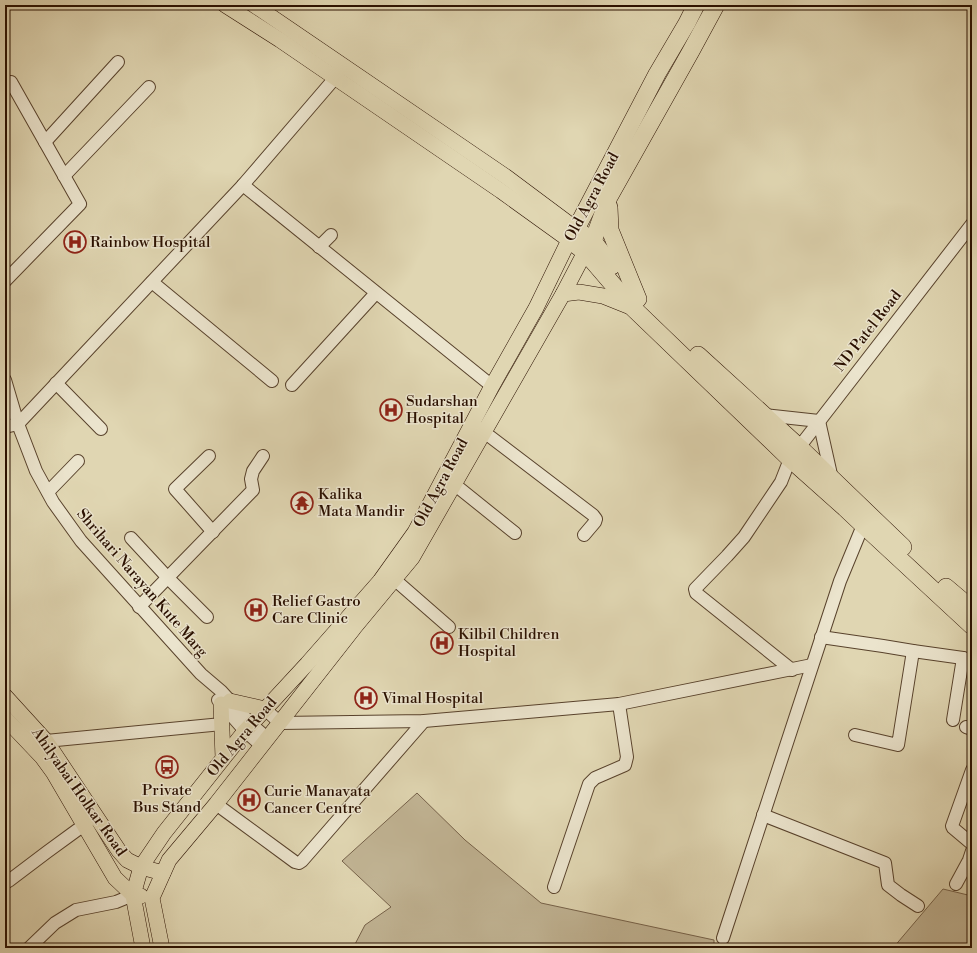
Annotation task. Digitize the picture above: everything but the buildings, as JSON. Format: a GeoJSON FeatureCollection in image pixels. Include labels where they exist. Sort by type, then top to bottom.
{"type":"FeatureCollection","features":[{"type":"Feature","properties":{"kind":"highway","name":"Old Agra Road"},"geometry":{"type":"LineString","coordinates":[[573,234],[657,74],[687,24],[696,5]]}},
{"type":"Feature","properties":{"kind":"highway","name":"Old Agra Road"},"geometry":{"type":"LineString","coordinates":[[589,246],[608,197],[716,5]]}},
{"type":"Feature","properties":{"kind":"highway"},"geometry":{"type":"LineString","coordinates":[[608,197],[610,230],[636,304],[764,414],[794,453],[832,479],[866,519],[972,626]]}},
{"type":"Feature","properties":{"kind":"highway"},"geometry":{"type":"LineString","coordinates":[[573,234],[589,246],[636,304],[794,453],[845,508],[866,519],[972,609]]}},
{"type":"Feature","properties":{"kind":"main road"},"geometry":{"type":"LineString","coordinates":[[225,5],[280,40],[339,72]]}},
{"type":"Feature","properties":{"kind":"main road"},"geometry":{"type":"LineString","coordinates":[[254,5],[339,72],[494,187],[573,234]]}},
{"type":"Feature","properties":{"kind":"main road","name":"Old Agra Road"},"geometry":{"type":"LineString","coordinates":[[152,898],[169,860],[216,804],[354,628],[412,558],[454,484],[478,428],[492,386],[536,308],[573,234]]}},
{"type":"Feature","properties":{"kind":"main road","name":"Old Agra Road"},"geometry":{"type":"LineString","coordinates":[[133,895],[141,867],[164,833],[248,727],[307,664],[380,581],[415,532],[478,428],[563,294],[589,246]]}},
{"type":"Feature","properties":{"kind":"main road"},"geometry":{"type":"LineString","coordinates":[[563,294],[579,292],[636,304]]}},
{"type":"Feature","properties":{"kind":"main road","name":"Ahilyabai Holkar Road"},"geometry":{"type":"LineString","coordinates":[[5,696],[46,741],[90,820],[115,878],[133,895]]}},
{"type":"Feature","properties":{"kind":"main road"},"geometry":{"type":"LineString","coordinates":[[223,758],[222,724],[226,703],[265,709]]}},
{"type":"Feature","properties":{"kind":"main road","name":"Ahilyabai Holkar Road"},"geometry":{"type":"LineString","coordinates":[[5,718],[42,757],[90,820],[118,851],[128,860],[141,867],[163,874]]}},
{"type":"Feature","properties":{"kind":"main road"},"geometry":{"type":"LineString","coordinates":[[142,948],[133,895],[152,898],[162,948]]}},
{"type":"Feature","properties":{"kind":"street"},"geometry":{"type":"LineString","coordinates":[[45,142],[118,62]]}},
{"type":"Feature","properties":{"kind":"street"},"geometry":{"type":"LineString","coordinates":[[5,427],[18,424],[152,282],[243,185],[339,72]]}},
{"type":"Feature","properties":{"kind":"street"},"geometry":{"type":"LineString","coordinates":[[5,85],[11,82],[80,204],[5,281]]}},
{"type":"Feature","properties":{"kind":"street"},"geometry":{"type":"LineString","coordinates":[[64,176],[149,87]]}},
{"type":"Feature","properties":{"kind":"street"},"geometry":{"type":"LineString","coordinates":[[243,185],[492,386]]}},
{"type":"Feature","properties":{"kind":"street","name":"ND Patel Road"},"geometry":{"type":"LineString","coordinates":[[792,670],[696,592],[695,589],[744,537],[781,482],[794,453],[972,224]]}},
{"type":"Feature","properties":{"kind":"street"},"geometry":{"type":"LineString","coordinates":[[319,247],[331,235]]}},
{"type":"Feature","properties":{"kind":"street"},"geometry":{"type":"LineString","coordinates":[[332,258],[345,259]]}},
{"type":"Feature","properties":{"kind":"street"},"geometry":{"type":"LineString","coordinates":[[152,282],[272,382]]}},
{"type":"Feature","properties":{"kind":"street"},"geometry":{"type":"LineString","coordinates":[[292,385],[376,293]]}},
{"type":"Feature","properties":{"kind":"street","name":"Shrihari Narayan Kute Marg"},"geometry":{"type":"LineString","coordinates":[[5,380],[18,424],[36,471],[53,502],[81,541],[201,674],[221,691],[226,703],[264,742]]}},
{"type":"Feature","properties":{"kind":"street"},"geometry":{"type":"LineString","coordinates":[[56,383],[101,429]]}},
{"type":"Feature","properties":{"kind":"street"},"geometry":{"type":"LineString","coordinates":[[764,414],[819,421],[832,479]]}},
{"type":"Feature","properties":{"kind":"street"},"geometry":{"type":"LineString","coordinates":[[478,428],[593,515],[596,519],[595,522],[584,535]]}},
{"type":"Feature","properties":{"kind":"street"},"geometry":{"type":"LineString","coordinates":[[209,456],[175,489],[213,532]]}},
{"type":"Feature","properties":{"kind":"street"},"geometry":{"type":"LineString","coordinates":[[140,607],[254,490],[251,479],[253,471],[263,456]]}},
{"type":"Feature","properties":{"kind":"street"},"geometry":{"type":"LineString","coordinates":[[48,492],[78,461]]}},
{"type":"Feature","properties":{"kind":"street"},"geometry":{"type":"LineString","coordinates":[[454,484],[515,533]]}},
{"type":"Feature","properties":{"kind":"street"},"geometry":{"type":"LineString","coordinates":[[724,938],[821,637],[840,581],[866,519]]}},
{"type":"Feature","properties":{"kind":"street"},"geometry":{"type":"LineString","coordinates":[[131,538],[207,617]]}},
{"type":"Feature","properties":{"kind":"street"},"geometry":{"type":"LineString","coordinates":[[394,579],[449,627]]}},
{"type":"Feature","properties":{"kind":"street"},"geometry":{"type":"LineString","coordinates":[[821,637],[967,659],[953,720]]}},
{"type":"Feature","properties":{"kind":"street"},"geometry":{"type":"LineString","coordinates":[[855,736],[898,745],[913,651]]}},
{"type":"Feature","properties":{"kind":"street"},"geometry":{"type":"LineString","coordinates":[[265,709],[280,723],[424,721],[619,704],[812,665]]}},
{"type":"Feature","properties":{"kind":"street"},"geometry":{"type":"LineString","coordinates":[[554,887],[589,784],[595,778],[625,765],[627,761],[619,704]]}},
{"type":"Feature","properties":{"kind":"street"},"geometry":{"type":"LineString","coordinates":[[216,804],[295,862],[299,863],[424,721]]}},
{"type":"Feature","properties":{"kind":"street"},"geometry":{"type":"LineString","coordinates":[[46,741],[222,724]]}},
{"type":"Feature","properties":{"kind":"street"},"geometry":{"type":"LineString","coordinates":[[972,770],[952,826],[972,844]]}},
{"type":"Feature","properties":{"kind":"street"},"geometry":{"type":"LineString","coordinates":[[763,815],[885,862],[888,885],[918,906]]}},
{"type":"Feature","properties":{"kind":"street"},"geometry":{"type":"LineString","coordinates":[[5,883],[90,820]]}},
{"type":"Feature","properties":{"kind":"street"},"geometry":{"type":"LineString","coordinates":[[956,884],[969,860],[972,851]]}},
{"type":"Feature","properties":{"kind":"street"},"geometry":{"type":"LineString","coordinates":[[29,948],[55,923],[76,910],[116,902],[133,895]]}},
{"type":"Feature","properties":{"kind":"shaded area"},"geometry":{"type":"Polygon","coordinates":[[[417,793],[465,840],[541,903],[714,940],[714,948],[353,948],[365,925],[391,907],[342,861],[417,793]]]}},
{"type":"Feature","properties":{"kind":"shaded area"},"geometry":{"type":"Polygon","coordinates":[[[943,889],[972,896],[972,948],[893,948],[943,889]]]}},
{"type":"Feature","properties":{"kind":"place","name":"Rainbow Hospital"},"geometry":{"type":"Point","coordinates":[75,242]}},
{"type":"Feature","properties":{"kind":"place","name":"Sudarshan Hospital"},"geometry":{"type":"Point","coordinates":[391,410]}},
{"type":"Feature","properties":{"kind":"place","name":"Kalika Mata Mandir"},"geometry":{"type":"Point","coordinates":[302,503]}},
{"type":"Feature","properties":{"kind":"place","name":"Relief Gastro Care Clinic"},"geometry":{"type":"Point","coordinates":[256,610]}},
{"type":"Feature","properties":{"kind":"place","name":"Kilbil Children Hospital"},"geometry":{"type":"Point","coordinates":[442,643]}},
{"type":"Feature","properties":{"kind":"place","name":"Vimal Hospital"},"geometry":{"type":"Point","coordinates":[366,698]}},
{"type":"Feature","properties":{"kind":"place","name":"Private Bus Stand"},"geometry":{"type":"Point","coordinates":[167,767]}},
{"type":"Feature","properties":{"kind":"place","name":"Curie Manavata Cancer Centre"},"geometry":{"type":"Point","coordinates":[249,800]}}]}
